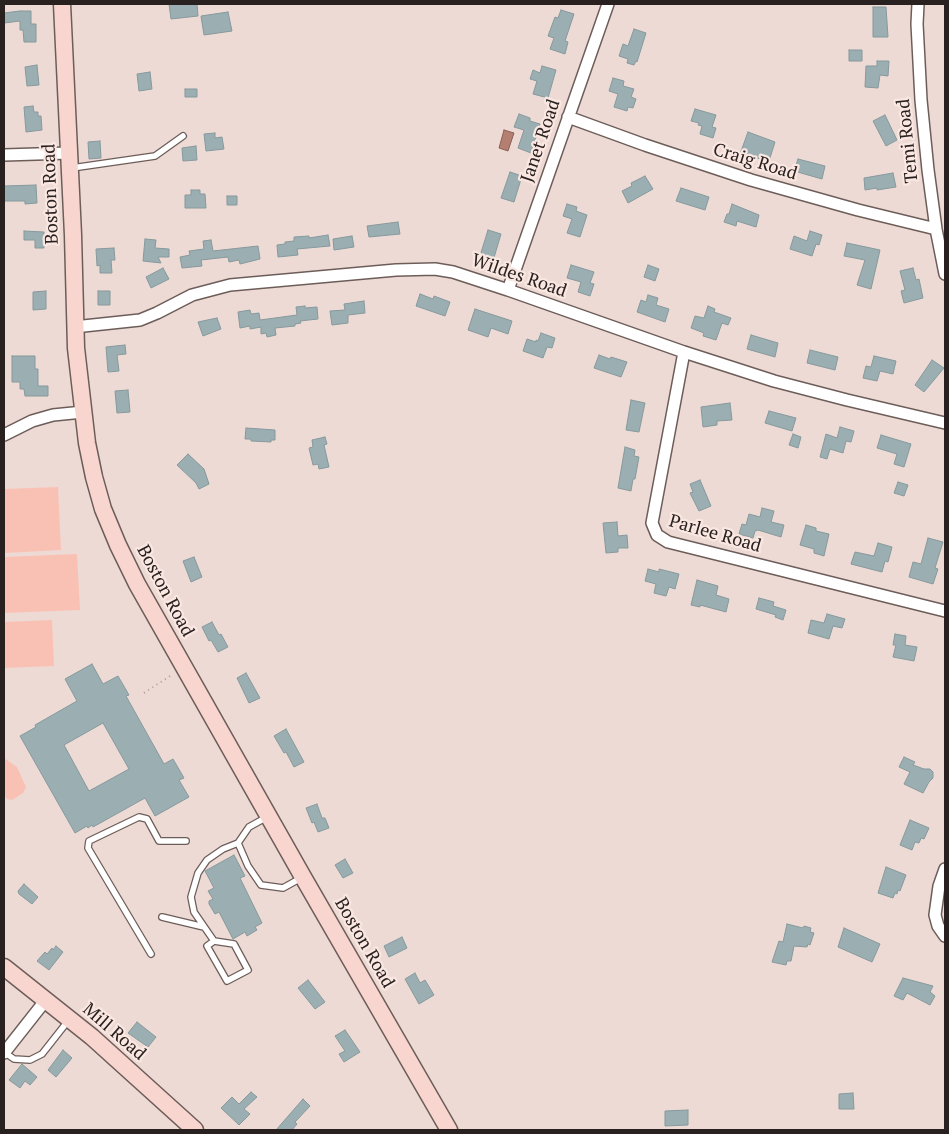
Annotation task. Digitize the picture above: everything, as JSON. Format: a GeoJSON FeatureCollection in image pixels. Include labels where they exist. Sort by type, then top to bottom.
{"type":"FeatureCollection","features":[{"type":"Feature","properties":{"kind":"main road","name":"Boston Road"},"geometry":{"type":"LineString","coordinates":[[62,4],[73,235],[74,327],[83,412],[94,477],[104,509],[118,545],[137,584],[449,1130]]}},
{"type":"Feature","properties":{"kind":"main road","name":"Mill Road"},"geometry":{"type":"LineString","coordinates":[[4,967],[92,1037],[195,1130]]}},
{"type":"Feature","properties":{"kind":"street","name":"Janet Road"},"geometry":{"type":"LineString","coordinates":[[508,290],[608,4]]}},
{"type":"Feature","properties":{"kind":"street","name":"Temi Road"},"geometry":{"type":"LineString","coordinates":[[918,4],[921,100],[936,229],[945,274]]}},
{"type":"Feature","properties":{"kind":"street","name":"Craig Road"},"geometry":{"type":"LineString","coordinates":[[568,117],[751,180],[936,229]]}},
{"type":"Feature","properties":{"kind":"street"},"geometry":{"type":"LineString","coordinates":[[4,155],[70,161]]}},
{"type":"Feature","properties":{"kind":"street","name":"Wildes Road"},"geometry":{"type":"LineString","coordinates":[[74,327],[140,320],[192,295],[230,285],[396,270],[435,269],[448,271],[508,290],[684,352],[774,381],[945,423]]}},
{"type":"Feature","properties":{"kind":"street","name":"Parlee Road"},"geometry":{"type":"LineString","coordinates":[[684,352],[652,523],[657,535],[668,542],[945,611]]}},
{"type":"Feature","properties":{"kind":"street"},"geometry":{"type":"LineString","coordinates":[[4,435],[32,421],[53,415],[83,412]]}},
{"type":"Feature","properties":{"kind":"street"},"geometry":{"type":"LineString","coordinates":[[945,869],[939,886],[935,915],[938,926],[945,936]]}},
{"type":"Feature","properties":{"kind":"street"},"geometry":{"type":"LineString","coordinates":[[4,1053],[45,1001]]}},
{"type":"Feature","properties":{"kind":"lane"},"geometry":{"type":"LineString","coordinates":[[70,161],[155,156],[183,136]]}},
{"type":"Feature","properties":{"kind":"lane"},"geometry":{"type":"LineString","coordinates":[[214,942],[194,912],[191,896],[198,873],[207,860],[222,849],[238,843],[249,827],[269,816]]}},
{"type":"Feature","properties":{"kind":"lane"},"geometry":{"type":"LineString","coordinates":[[151,954],[88,848],[90,841],[139,817],[147,819],[159,841],[186,841]]}},
{"type":"Feature","properties":{"kind":"lane"},"geometry":{"type":"LineString","coordinates":[[238,843],[248,866],[261,885],[283,888],[303,877]]}},
{"type":"Feature","properties":{"kind":"lane"},"geometry":{"type":"LineString","coordinates":[[162,917],[204,927]]}},
{"type":"Feature","properties":{"kind":"lane"},"geometry":{"type":"LineString","coordinates":[[214,942],[234,944],[248,970],[227,981],[208,946],[214,942]]}},
{"type":"Feature","properties":{"kind":"lane"},"geometry":{"type":"LineString","coordinates":[[4,1053],[14,1059],[21,1060],[30,1060],[42,1054],[70,1020]]}},
{"type":"Feature","properties":{"kind":"path"},"geometry":{"type":"LineString","coordinates":[[144,693],[184,667]]}},
{"type":"Feature","properties":{"kind":"shaded area"},"geometry":{"type":"Polygon","coordinates":[[[504,130],[514,133],[508,151],[499,148],[504,130]]]}},
{"type":"Feature","properties":{"kind":"shaded area"},"geometry":{"type":"Polygon","coordinates":[[[58,487],[61,550],[4,553],[4,489],[58,487]]]}},
{"type":"Feature","properties":{"kind":"shaded area"},"geometry":{"type":"Polygon","coordinates":[[[77,554],[80,610],[4,613],[4,557],[77,554]]]}},
{"type":"Feature","properties":{"kind":"shaded area"},"geometry":{"type":"Polygon","coordinates":[[[52,620],[54,666],[4,668],[4,622],[52,620]]]}},
{"type":"Feature","properties":{"kind":"shaded area"},"geometry":{"type":"Polygon","coordinates":[[[4,758],[17,767],[26,787],[23,793],[12,800],[7,799],[4,795],[4,758]]]}},
{"type":"Feature","properties":{"kind":"building"},"geometry":{"type":"Polygon","coordinates":[[[169,4],[197,4],[198,16],[171,19],[169,4]]]}},
{"type":"Feature","properties":{"kind":"building"},"geometry":{"type":"Polygon","coordinates":[[[873,7],[886,7],[888,37],[873,37],[873,7]]]}},
{"type":"Feature","properties":{"kind":"building"},"geometry":{"type":"Polygon","coordinates":[[[561,10],[574,14],[565,41],[568,42],[565,54],[550,49],[554,38],[548,36],[555,17],[558,18],[561,10]]]}},
{"type":"Feature","properties":{"kind":"building"},"geometry":{"type":"Polygon","coordinates":[[[31,11],[31,24],[36,24],[36,42],[24,42],[23,30],[20,30],[20,21],[4,23],[4,13],[31,11]]]}},
{"type":"Feature","properties":{"kind":"building"},"geometry":{"type":"Polygon","coordinates":[[[228,12],[232,31],[204,35],[201,16],[228,12]]]}},
{"type":"Feature","properties":{"kind":"building"},"geometry":{"type":"Polygon","coordinates":[[[634,29],[646,33],[637,62],[634,65],[627,63],[628,59],[619,56],[623,44],[628,46],[634,29]]]}},
{"type":"Feature","properties":{"kind":"building"},"geometry":{"type":"Polygon","coordinates":[[[849,50],[862,50],[862,61],[849,61],[849,50]]]}},
{"type":"Feature","properties":{"kind":"building"},"geometry":{"type":"Polygon","coordinates":[[[877,61],[889,61],[888,76],[880,75],[878,88],[865,87],[866,66],[877,66],[877,61]]]}},
{"type":"Feature","properties":{"kind":"building"},"geometry":{"type":"Polygon","coordinates":[[[37,65],[39,85],[27,86],[25,67],[37,65]]]}},
{"type":"Feature","properties":{"kind":"building"},"geometry":{"type":"Polygon","coordinates":[[[542,66],[556,70],[548,98],[533,94],[537,81],[530,79],[533,70],[540,73],[542,66]]]}},
{"type":"Feature","properties":{"kind":"building"},"geometry":{"type":"Polygon","coordinates":[[[150,72],[152,89],[139,91],[137,74],[150,72]]]}},
{"type":"Feature","properties":{"kind":"building"},"geometry":{"type":"Polygon","coordinates":[[[613,78],[624,81],[623,86],[634,89],[631,97],[636,99],[633,108],[628,107],[627,111],[614,107],[618,94],[609,91],[613,78]]]}},
{"type":"Feature","properties":{"kind":"building"},"geometry":{"type":"Polygon","coordinates":[[[185,89],[197,89],[197,97],[185,97],[185,89]]]}},
{"type":"Feature","properties":{"kind":"building"},"geometry":{"type":"Polygon","coordinates":[[[33,106],[34,112],[38,112],[38,116],[41,116],[42,130],[26,132],[24,107],[33,106]]]}},
{"type":"Feature","properties":{"kind":"building"},"geometry":{"type":"Polygon","coordinates":[[[695,109],[716,115],[712,127],[716,128],[713,138],[700,134],[702,126],[691,121],[695,109]]]}},
{"type":"Feature","properties":{"kind":"building"},"geometry":{"type":"Polygon","coordinates":[[[519,114],[530,118],[530,121],[540,124],[531,153],[518,148],[524,130],[514,127],[519,114]]]}},
{"type":"Feature","properties":{"kind":"building"},"geometry":{"type":"Polygon","coordinates":[[[885,115],[897,140],[886,146],[873,121],[885,115]]]}},
{"type":"Feature","properties":{"kind":"building"},"geometry":{"type":"Polygon","coordinates":[[[748,132],[775,142],[769,161],[740,154],[748,132]]]}},
{"type":"Feature","properties":{"kind":"building"},"geometry":{"type":"Polygon","coordinates":[[[215,133],[215,138],[222,137],[224,149],[206,151],[204,134],[215,133]]]}},
{"type":"Feature","properties":{"kind":"building"},"geometry":{"type":"Polygon","coordinates":[[[100,141],[101,158],[89,159],[88,142],[100,141]]]}},
{"type":"Feature","properties":{"kind":"building"},"geometry":{"type":"Polygon","coordinates":[[[196,146],[197,160],[183,161],[182,148],[196,146]]]}},
{"type":"Feature","properties":{"kind":"building"},"geometry":{"type":"Polygon","coordinates":[[[798,159],[825,166],[822,179],[794,171],[798,159]]]}},
{"type":"Feature","properties":{"kind":"building"},"geometry":{"type":"Polygon","coordinates":[[[510,172],[522,176],[514,202],[501,198],[510,172]]]}},
{"type":"Feature","properties":{"kind":"building"},"geometry":{"type":"Polygon","coordinates":[[[893,173],[896,187],[865,190],[864,178],[893,173]]]}},
{"type":"Feature","properties":{"kind":"building"},"geometry":{"type":"Polygon","coordinates":[[[645,176],[653,189],[628,203],[622,191],[632,186],[631,183],[645,176]]]}},
{"type":"Feature","properties":{"kind":"building"},"geometry":{"type":"Polygon","coordinates":[[[36,185],[37,203],[25,204],[25,201],[4,201],[4,186],[36,185]]]}},
{"type":"Feature","properties":{"kind":"building"},"geometry":{"type":"Polygon","coordinates":[[[681,188],[709,197],[705,210],[676,201],[681,188]]]}},
{"type":"Feature","properties":{"kind":"building"},"geometry":{"type":"Polygon","coordinates":[[[191,190],[200,190],[200,194],[205,194],[206,208],[185,208],[185,195],[191,195],[191,190]]]}},
{"type":"Feature","properties":{"kind":"building"},"geometry":{"type":"Polygon","coordinates":[[[227,196],[237,196],[237,205],[227,205],[227,196]]]}},
{"type":"Feature","properties":{"kind":"building"},"geometry":{"type":"Polygon","coordinates":[[[567,204],[577,207],[576,211],[587,215],[580,237],[567,233],[572,219],[563,216],[567,204]]]}},
{"type":"Feature","properties":{"kind":"building"},"geometry":{"type":"Polygon","coordinates":[[[732,204],[759,215],[756,227],[737,221],[736,226],[724,222],[732,204]]]}},
{"type":"Feature","properties":{"kind":"building"},"geometry":{"type":"Polygon","coordinates":[[[398,222],[400,234],[369,237],[367,226],[398,222]]]}},
{"type":"Feature","properties":{"kind":"building"},"geometry":{"type":"Polygon","coordinates":[[[488,230],[501,234],[493,261],[480,256],[488,230]]]}},
{"type":"Feature","properties":{"kind":"building"},"geometry":{"type":"Polygon","coordinates":[[[24,231],[44,232],[44,248],[35,248],[35,240],[24,240],[24,231]]]}},
{"type":"Feature","properties":{"kind":"building"},"geometry":{"type":"Polygon","coordinates":[[[810,231],[822,235],[819,245],[816,244],[812,256],[790,249],[794,236],[807,241],[810,231]]]}},
{"type":"Feature","properties":{"kind":"building"},"geometry":{"type":"Polygon","coordinates":[[[328,235],[330,246],[297,249],[298,255],[278,257],[277,245],[294,241],[294,237],[309,236],[309,238],[328,235]]]}},
{"type":"Feature","properties":{"kind":"building"},"geometry":{"type":"Polygon","coordinates":[[[352,236],[354,247],[334,250],[333,239],[352,236]]]}},
{"type":"Feature","properties":{"kind":"building"},"geometry":{"type":"Polygon","coordinates":[[[145,239],[156,240],[155,248],[169,249],[169,257],[158,257],[161,263],[143,261],[145,239]]]}},
{"type":"Feature","properties":{"kind":"building"},"geometry":{"type":"Polygon","coordinates":[[[211,240],[213,251],[258,246],[260,259],[240,264],[239,260],[229,262],[228,257],[201,260],[202,266],[182,268],[180,257],[190,255],[189,251],[204,249],[203,241],[211,240]]]}},
{"type":"Feature","properties":{"kind":"building"},"geometry":{"type":"Polygon","coordinates":[[[847,243],[880,250],[871,289],[857,285],[865,260],[844,256],[847,243]]]}},
{"type":"Feature","properties":{"kind":"building"},"geometry":{"type":"Polygon","coordinates":[[[114,248],[115,260],[111,260],[112,273],[100,273],[100,265],[97,266],[96,249],[114,248]]]}},
{"type":"Feature","properties":{"kind":"building"},"geometry":{"type":"Polygon","coordinates":[[[571,265],[594,272],[590,283],[594,284],[590,296],[578,292],[581,282],[567,278],[571,265]]]}},
{"type":"Feature","properties":{"kind":"building"},"geometry":{"type":"Polygon","coordinates":[[[648,265],[659,269],[655,281],[644,277],[648,265]]]}},
{"type":"Feature","properties":{"kind":"building"},"geometry":{"type":"Polygon","coordinates":[[[163,268],[169,279],[151,288],[146,277],[163,268]]]}},
{"type":"Feature","properties":{"kind":"building"},"geometry":{"type":"Polygon","coordinates":[[[913,268],[916,280],[919,279],[923,298],[904,303],[901,291],[905,290],[900,271],[913,268]]]}},
{"type":"Feature","properties":{"kind":"building"},"geometry":{"type":"Polygon","coordinates":[[[46,291],[46,309],[33,310],[33,292],[46,291]]]}},
{"type":"Feature","properties":{"kind":"building"},"geometry":{"type":"Polygon","coordinates":[[[98,291],[110,291],[110,305],[98,305],[98,291]]]}},
{"type":"Feature","properties":{"kind":"building"},"geometry":{"type":"Polygon","coordinates":[[[420,294],[433,299],[434,296],[450,302],[445,316],[416,306],[420,294]]]}},
{"type":"Feature","properties":{"kind":"building"},"geometry":{"type":"Polygon","coordinates":[[[648,295],[658,298],[656,305],[669,309],[665,322],[637,312],[641,300],[646,302],[648,295]]]}},
{"type":"Feature","properties":{"kind":"building"},"geometry":{"type":"Polygon","coordinates":[[[364,301],[365,313],[348,315],[348,323],[332,325],[330,311],[345,310],[344,304],[364,301]]]}},
{"type":"Feature","properties":{"kind":"building"},"geometry":{"type":"Polygon","coordinates":[[[305,306],[305,308],[317,307],[318,319],[300,321],[301,323],[295,324],[295,326],[275,328],[276,335],[267,337],[266,333],[261,334],[261,327],[250,329],[250,326],[240,328],[238,312],[250,310],[251,314],[259,313],[260,320],[297,315],[296,307],[305,306]]]}},
{"type":"Feature","properties":{"kind":"building"},"geometry":{"type":"Polygon","coordinates":[[[708,306],[715,309],[714,312],[731,318],[728,325],[722,323],[716,340],[703,336],[704,333],[691,328],[695,316],[704,318],[708,306]]]}},
{"type":"Feature","properties":{"kind":"building"},"geometry":{"type":"Polygon","coordinates":[[[475,309],[512,321],[508,334],[491,328],[488,337],[468,330],[475,309]]]}},
{"type":"Feature","properties":{"kind":"building"},"geometry":{"type":"Polygon","coordinates":[[[217,318],[221,329],[203,336],[198,322],[217,318]]]}},
{"type":"Feature","properties":{"kind":"building"},"geometry":{"type":"Polygon","coordinates":[[[541,333],[555,338],[552,348],[547,347],[543,358],[523,351],[527,339],[536,342],[541,333]]]}},
{"type":"Feature","properties":{"kind":"building"},"geometry":{"type":"Polygon","coordinates":[[[751,335],[778,343],[775,357],[747,349],[751,335]]]}},
{"type":"Feature","properties":{"kind":"building"},"geometry":{"type":"Polygon","coordinates":[[[125,345],[126,354],[117,355],[119,371],[108,372],[106,347],[125,345]]]}},
{"type":"Feature","properties":{"kind":"building"},"geometry":{"type":"Polygon","coordinates":[[[810,350],[838,357],[835,370],[807,363],[810,350]]]}},
{"type":"Feature","properties":{"kind":"building"},"geometry":{"type":"Polygon","coordinates":[[[599,355],[627,362],[621,377],[594,368],[599,355]]]}},
{"type":"Feature","properties":{"kind":"building"},"geometry":{"type":"Polygon","coordinates":[[[12,356],[35,356],[35,369],[38,369],[38,386],[48,386],[48,396],[25,396],[24,389],[20,389],[20,382],[12,382],[12,356]]]}},
{"type":"Feature","properties":{"kind":"building"},"geometry":{"type":"Polygon","coordinates":[[[874,356],[896,361],[893,374],[880,371],[877,381],[863,378],[866,366],[871,367],[874,356]]]}},
{"type":"Feature","properties":{"kind":"building"},"geometry":{"type":"Polygon","coordinates":[[[932,360],[944,368],[924,392],[915,385],[932,360]]]}},
{"type":"Feature","properties":{"kind":"building"},"geometry":{"type":"Polygon","coordinates":[[[128,390],[130,412],[117,413],[115,391],[128,390]]]}},
{"type":"Feature","properties":{"kind":"building"},"geometry":{"type":"Polygon","coordinates":[[[631,400],[645,403],[639,432],[626,430],[631,400]]]}},
{"type":"Feature","properties":{"kind":"building"},"geometry":{"type":"Polygon","coordinates":[[[730,403],[732,420],[717,421],[717,425],[703,427],[701,407],[730,403]]]}},
{"type":"Feature","properties":{"kind":"building"},"geometry":{"type":"Polygon","coordinates":[[[769,411],[796,418],[792,431],[765,423],[769,411]]]}},
{"type":"Feature","properties":{"kind":"building"},"geometry":{"type":"Polygon","coordinates":[[[840,427],[854,431],[851,442],[846,441],[843,453],[830,449],[827,459],[820,457],[826,434],[837,438],[840,427]]]}},
{"type":"Feature","properties":{"kind":"building"},"geometry":{"type":"Polygon","coordinates":[[[246,428],[275,430],[275,440],[271,440],[271,442],[245,439],[246,428]]]}},
{"type":"Feature","properties":{"kind":"building"},"geometry":{"type":"Polygon","coordinates":[[[793,434],[801,437],[798,448],[789,445],[793,434]]]}},
{"type":"Feature","properties":{"kind":"building"},"geometry":{"type":"Polygon","coordinates":[[[881,435],[911,444],[904,467],[894,464],[897,454],[877,448],[881,435]]]}},
{"type":"Feature","properties":{"kind":"building"},"geometry":{"type":"Polygon","coordinates":[[[325,437],[327,444],[324,445],[329,467],[319,469],[318,464],[313,465],[309,448],[313,447],[312,440],[325,437]]]}},
{"type":"Feature","properties":{"kind":"building"},"geometry":{"type":"Polygon","coordinates":[[[625,447],[635,450],[634,456],[639,457],[631,491],[618,488],[625,447]]]}},
{"type":"Feature","properties":{"kind":"building"},"geometry":{"type":"Polygon","coordinates":[[[188,454],[204,469],[209,484],[199,489],[196,483],[177,465],[188,454]]]}},
{"type":"Feature","properties":{"kind":"building"},"geometry":{"type":"Polygon","coordinates":[[[700,480],[711,506],[699,511],[690,493],[693,492],[690,484],[700,480]]]}},
{"type":"Feature","properties":{"kind":"building"},"geometry":{"type":"Polygon","coordinates":[[[898,482],[908,485],[904,496],[894,493],[898,482]]]}},
{"type":"Feature","properties":{"kind":"building"},"geometry":{"type":"Polygon","coordinates":[[[762,508],[774,511],[771,522],[784,525],[781,537],[758,530],[755,531],[753,538],[739,534],[742,524],[746,525],[749,514],[760,517],[762,508]]]}},
{"type":"Feature","properties":{"kind":"building"},"geometry":{"type":"Polygon","coordinates":[[[617,522],[618,536],[627,535],[628,548],[618,548],[618,552],[606,553],[603,523],[617,522]]]}},
{"type":"Feature","properties":{"kind":"building"},"geometry":{"type":"Polygon","coordinates":[[[806,525],[816,528],[816,531],[829,534],[824,556],[814,553],[814,549],[800,545],[806,525]]]}},
{"type":"Feature","properties":{"kind":"building"},"geometry":{"type":"Polygon","coordinates":[[[928,538],[943,542],[935,568],[938,569],[933,584],[909,577],[913,562],[921,564],[928,538]]]}},
{"type":"Feature","properties":{"kind":"building"},"geometry":{"type":"Polygon","coordinates":[[[878,543],[892,547],[888,562],[885,561],[882,572],[851,564],[855,552],[874,556],[878,543]]]}},
{"type":"Feature","properties":{"kind":"building"},"geometry":{"type":"Polygon","coordinates":[[[194,557],[202,577],[191,582],[183,561],[194,557]]]}},
{"type":"Feature","properties":{"kind":"building"},"geometry":{"type":"Polygon","coordinates":[[[648,569],[659,572],[659,569],[679,574],[675,589],[669,587],[666,596],[654,593],[656,584],[645,581],[648,569]]]}},
{"type":"Feature","properties":{"kind":"building"},"geometry":{"type":"Polygon","coordinates":[[[697,580],[718,586],[716,595],[729,599],[726,612],[700,605],[700,607],[691,605],[697,580]]]}},
{"type":"Feature","properties":{"kind":"building"},"geometry":{"type":"Polygon","coordinates":[[[759,598],[774,602],[773,606],[786,610],[783,620],[775,617],[776,615],[756,609],[759,598]]]}},
{"type":"Feature","properties":{"kind":"building"},"geometry":{"type":"Polygon","coordinates":[[[827,614],[845,619],[842,628],[833,626],[829,639],[808,633],[811,620],[824,623],[827,614]]]}},
{"type":"Feature","properties":{"kind":"building"},"geometry":{"type":"Polygon","coordinates":[[[212,622],[228,647],[218,652],[211,640],[209,641],[202,627],[212,622]]]}},
{"type":"Feature","properties":{"kind":"building"},"geometry":{"type":"Polygon","coordinates":[[[895,634],[906,636],[905,645],[917,647],[914,661],[893,657],[896,645],[893,645],[895,634]]]}},
{"type":"Feature","properties":{"kind":"building"},"geometry":{"type":"Polygon","coordinates":[[[92,664],[103,684],[118,676],[129,695],[126,696],[164,764],[173,759],[184,778],[179,780],[189,797],[155,816],[145,798],[93,827],[92,825],[88,828],[87,826],[75,833],[20,736],[36,727],[35,725],[77,701],[65,679],[92,664]],[[103,723],[64,745],[89,791],[129,769],[103,723]]]}},
{"type":"Feature","properties":{"kind":"building"},"geometry":{"type":"Polygon","coordinates":[[[246,673],[260,698],[249,703],[237,678],[246,673]]]}},
{"type":"Feature","properties":{"kind":"building"},"geometry":{"type":"Polygon","coordinates":[[[286,729],[304,762],[294,767],[274,736],[286,729]]]}},
{"type":"Feature","properties":{"kind":"building"},"geometry":{"type":"Polygon","coordinates":[[[904,757],[915,762],[913,765],[930,769],[933,772],[933,778],[923,793],[904,784],[910,772],[899,767],[904,757]]]}},
{"type":"Feature","properties":{"kind":"building"},"geometry":{"type":"Polygon","coordinates":[[[317,804],[322,818],[325,818],[329,828],[318,832],[306,808],[317,804]]]}},
{"type":"Feature","properties":{"kind":"building"},"geometry":{"type":"Polygon","coordinates":[[[910,820],[929,828],[924,839],[921,838],[919,843],[915,842],[912,850],[900,845],[910,820]]]}},
{"type":"Feature","properties":{"kind":"building"},"geometry":{"type":"Polygon","coordinates":[[[234,855],[245,876],[240,878],[262,923],[255,927],[257,930],[247,936],[245,932],[233,939],[219,912],[215,914],[209,904],[209,901],[213,899],[208,891],[214,888],[205,871],[234,855]]]}},
{"type":"Feature","properties":{"kind":"building"},"geometry":{"type":"Polygon","coordinates":[[[345,859],[353,873],[343,878],[335,865],[345,859]]]}},
{"type":"Feature","properties":{"kind":"building"},"geometry":{"type":"Polygon","coordinates":[[[886,867],[906,875],[900,891],[898,890],[897,894],[895,893],[893,898],[878,893],[886,867]]]}},
{"type":"Feature","properties":{"kind":"building"},"geometry":{"type":"Polygon","coordinates":[[[24,884],[38,897],[32,904],[19,894],[18,891],[24,884]]]}},
{"type":"Feature","properties":{"kind":"building"},"geometry":{"type":"Polygon","coordinates":[[[787,924],[811,928],[810,932],[814,933],[810,945],[808,944],[807,947],[794,946],[791,961],[787,961],[786,965],[772,962],[779,941],[783,942],[787,924]]]}},
{"type":"Feature","properties":{"kind":"building"},"geometry":{"type":"Polygon","coordinates":[[[844,928],[880,944],[872,962],[838,947],[844,928]]]}},
{"type":"Feature","properties":{"kind":"building"},"geometry":{"type":"Polygon","coordinates":[[[402,937],[407,948],[389,957],[384,946],[402,937]]]}},
{"type":"Feature","properties":{"kind":"building"},"geometry":{"type":"Polygon","coordinates":[[[56,946],[63,952],[49,970],[37,961],[45,952],[47,954],[56,946]]]}},
{"type":"Feature","properties":{"kind":"building"},"geometry":{"type":"Polygon","coordinates":[[[415,973],[420,983],[425,980],[434,995],[419,1004],[405,979],[415,973]]]}},
{"type":"Feature","properties":{"kind":"building"},"geometry":{"type":"Polygon","coordinates":[[[903,978],[933,986],[930,992],[935,996],[930,1005],[907,993],[903,1000],[894,996],[903,978]]]}},
{"type":"Feature","properties":{"kind":"building"},"geometry":{"type":"Polygon","coordinates":[[[308,980],[325,1002],[315,1009],[298,988],[308,980]]]}},
{"type":"Feature","properties":{"kind":"building"},"geometry":{"type":"Polygon","coordinates":[[[137,1022],[156,1037],[148,1047],[128,1033],[137,1022]]]}},
{"type":"Feature","properties":{"kind":"building"},"geometry":{"type":"Polygon","coordinates":[[[345,1030],[360,1052],[344,1062],[339,1054],[345,1051],[335,1036],[345,1030]]]}},
{"type":"Feature","properties":{"kind":"building"},"geometry":{"type":"Polygon","coordinates":[[[63,1050],[72,1058],[56,1077],[48,1070],[63,1050]]]}},
{"type":"Feature","properties":{"kind":"building"},"geometry":{"type":"Polygon","coordinates":[[[22,1064],[37,1077],[30,1085],[25,1081],[20,1088],[9,1080],[22,1064]]]}},
{"type":"Feature","properties":{"kind":"building"},"geometry":{"type":"Polygon","coordinates":[[[251,1092],[257,1097],[244,1109],[250,1114],[239,1125],[221,1108],[232,1097],[239,1104],[251,1092]]]}},
{"type":"Feature","properties":{"kind":"building"},"geometry":{"type":"Polygon","coordinates":[[[853,1093],[854,1109],[839,1109],[839,1094],[853,1093]]]}},
{"type":"Feature","properties":{"kind":"building"},"geometry":{"type":"Polygon","coordinates":[[[303,1099],[310,1106],[295,1122],[297,1124],[292,1130],[276,1130],[303,1099]]]}},
{"type":"Feature","properties":{"kind":"building"},"geometry":{"type":"Polygon","coordinates":[[[688,1110],[688,1125],[665,1126],[665,1111],[688,1110]]]}}]}
